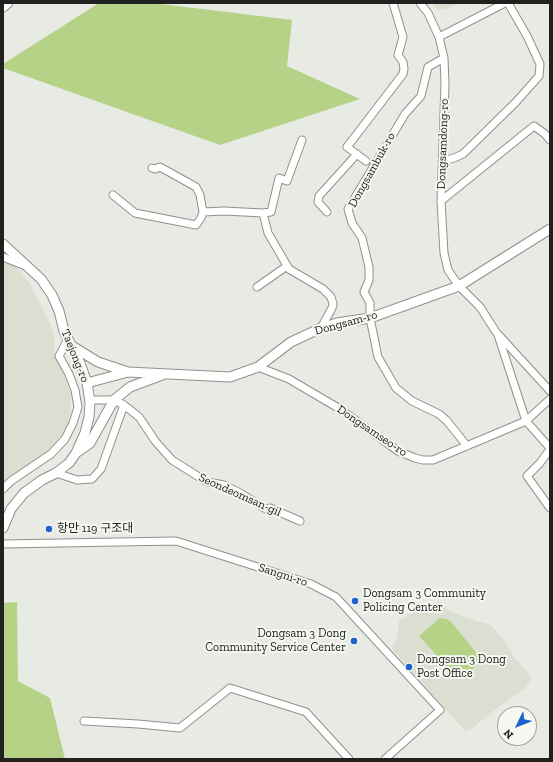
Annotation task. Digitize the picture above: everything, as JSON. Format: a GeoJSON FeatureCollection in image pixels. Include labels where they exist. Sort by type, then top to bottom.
{"type":"FeatureCollection","features":[{"type":"Feature","properties":{"kind":"main road"},"geometry":{"type":"LineString","coordinates":[[3,7],[8,3]]}},
{"type":"Feature","properties":{"kind":"main road","name":"Dongsam-ro"},"geometry":{"type":"LineString","coordinates":[[87,383],[128,372],[230,377],[258,367],[291,342],[321,328],[337,323],[370,318],[459,286],[550,229]]}},
{"type":"Feature","properties":{"kind":"main road","name":"Taejong-ro"},"geometry":{"type":"LineString","coordinates":[[3,244],[42,279],[52,295],[59,311],[64,331],[80,362],[87,383],[90,400],[89,417],[85,433],[76,453],[69,463],[24,493],[6,513],[3,528]]}},
{"type":"Feature","properties":{"kind":"main road"},"geometry":{"type":"LineString","coordinates":[[70,343],[98,362],[128,372]]}},
{"type":"Feature","properties":{"kind":"main road"},"geometry":{"type":"LineString","coordinates":[[76,453],[90,443],[114,400],[130,388],[166,374]]}},
{"type":"Feature","properties":{"kind":"street"},"geometry":{"type":"LineString","coordinates":[[366,161],[348,147],[403,74],[404,69],[403,62],[398,55],[403,37],[393,3]]}},
{"type":"Feature","properties":{"kind":"street","name":"Dongsamdong-ro"},"geometry":{"type":"LineString","coordinates":[[420,3],[428,13],[439,37],[444,58],[445,84],[441,201],[444,253],[448,270],[459,286],[480,307],[496,332]]}},
{"type":"Feature","properties":{"kind":"street"},"geometry":{"type":"LineString","coordinates":[[439,37],[505,3]]}},
{"type":"Feature","properties":{"kind":"street"},"geometry":{"type":"LineString","coordinates":[[443,161],[463,154],[516,102],[539,76],[540,64],[527,36],[508,3]]}},
{"type":"Feature","properties":{"kind":"street","name":"Dongsambuk-ro"},"geometry":{"type":"LineString","coordinates":[[444,58],[428,67],[421,96],[405,114],[348,209],[352,223],[362,238],[369,267],[369,280],[364,292],[370,303],[370,318],[378,358],[396,388],[412,401],[439,414],[447,421],[467,446]]}},
{"type":"Feature","properties":{"kind":"street"},"geometry":{"type":"LineString","coordinates":[[441,201],[534,126],[545,134],[550,140]]}},
{"type":"Feature","properties":{"kind":"street"},"geometry":{"type":"LineString","coordinates":[[203,212],[271,212],[279,178],[287,181],[302,140]]}},
{"type":"Feature","properties":{"kind":"street"},"geometry":{"type":"LineString","coordinates":[[327,212],[318,202],[319,196],[357,154]]}},
{"type":"Feature","properties":{"kind":"street"},"geometry":{"type":"LineString","coordinates":[[113,195],[135,213],[196,225],[203,212],[200,195],[196,188],[160,167],[155,169],[152,168]]}},
{"type":"Feature","properties":{"kind":"street"},"geometry":{"type":"LineString","coordinates":[[263,213],[268,233],[287,266],[291,271],[323,289],[330,297],[333,304],[332,308],[321,328]]}},
{"type":"Feature","properties":{"kind":"street"},"geometry":{"type":"LineString","coordinates":[[3,257],[27,266]]}},
{"type":"Feature","properties":{"kind":"street"},"geometry":{"type":"LineString","coordinates":[[257,287],[287,266]]}},
{"type":"Feature","properties":{"kind":"street"},"geometry":{"type":"LineString","coordinates":[[496,332],[550,391]]}},
{"type":"Feature","properties":{"kind":"street"},"geometry":{"type":"LineString","coordinates":[[496,332],[526,421],[550,448],[540,463],[527,476],[550,508]]}},
{"type":"Feature","properties":{"kind":"street"},"geometry":{"type":"LineString","coordinates":[[3,489],[11,481],[51,454],[65,439],[73,423],[78,407],[75,390],[69,374],[59,356],[70,343]]}},
{"type":"Feature","properties":{"kind":"street","name":"Dongsamseo-ro"},"geometry":{"type":"LineString","coordinates":[[258,367],[289,379],[340,409],[398,451],[415,458],[433,460],[526,421],[550,399]]}},
{"type":"Feature","properties":{"kind":"street"},"geometry":{"type":"LineString","coordinates":[[90,400],[114,400]]}},
{"type":"Feature","properties":{"kind":"street","name":"Seondeomsan-gil"},"geometry":{"type":"LineString","coordinates":[[114,400],[124,405],[139,417],[156,442],[172,460],[208,482],[224,486],[240,493],[266,509],[270,508],[300,521]]}},
{"type":"Feature","properties":{"kind":"street"},"geometry":{"type":"LineString","coordinates":[[56,473],[77,480],[92,479],[101,469],[124,405]]}},
{"type":"Feature","properties":{"kind":"street","name":"Sangni-ro"},"geometry":{"type":"LineString","coordinates":[[3,544],[176,542],[311,584],[336,597],[440,710],[386,759]]}},
{"type":"Feature","properties":{"kind":"street"},"geometry":{"type":"LineString","coordinates":[[84,721],[180,728],[230,688],[306,712],[349,759]]}},
{"type":"Feature","properties":{"kind":"shaded area"},"geometry":{"type":"Polygon","coordinates":[[[433,3],[459,3],[447,9],[437,10],[433,3]]]}},
{"type":"Feature","properties":{"kind":"shaded area"},"geometry":{"type":"Polygon","coordinates":[[[3,252],[30,284],[42,307],[54,333],[54,353],[66,376],[71,396],[70,414],[66,429],[50,451],[3,484],[3,252]]]}},
{"type":"Feature","properties":{"kind":"shaded area"},"geometry":{"type":"Polygon","coordinates":[[[427,603],[443,607],[466,618],[491,625],[507,644],[514,657],[532,679],[524,689],[500,706],[497,706],[497,708],[470,730],[465,731],[392,649],[397,637],[399,621],[427,603]]]}},
{"type":"Feature","properties":{"kind":"green space"},"geometry":{"type":"Polygon","coordinates":[[[99,3],[153,3],[292,20],[287,66],[360,99],[220,145],[3,68],[3,64],[99,3]]]}},
{"type":"Feature","properties":{"kind":"green space"},"geometry":{"type":"Polygon","coordinates":[[[17,602],[18,681],[50,698],[65,759],[3,759],[3,603],[17,602]]]}},
{"type":"Feature","properties":{"kind":"green space"},"geometry":{"type":"Polygon","coordinates":[[[440,618],[447,619],[453,624],[478,655],[478,664],[465,676],[458,679],[419,636],[440,618]]]}},
{"type":"Feature","properties":{"kind":"place","name":"항만 119 구조대"},"geometry":{"type":"Point","coordinates":[49,529]}},
{"type":"Feature","properties":{"kind":"place","name":"Dongsam 3 Community Policing Center"},"geometry":{"type":"Point","coordinates":[355,601]}},
{"type":"Feature","properties":{"kind":"place","name":"Dongsam 3 Dong Community Service Center"},"geometry":{"type":"Point","coordinates":[354,641]}},
{"type":"Feature","properties":{"kind":"place","name":"Dongsam 3 Dong Post Office"},"geometry":{"type":"Point","coordinates":[409,667]}}]}
